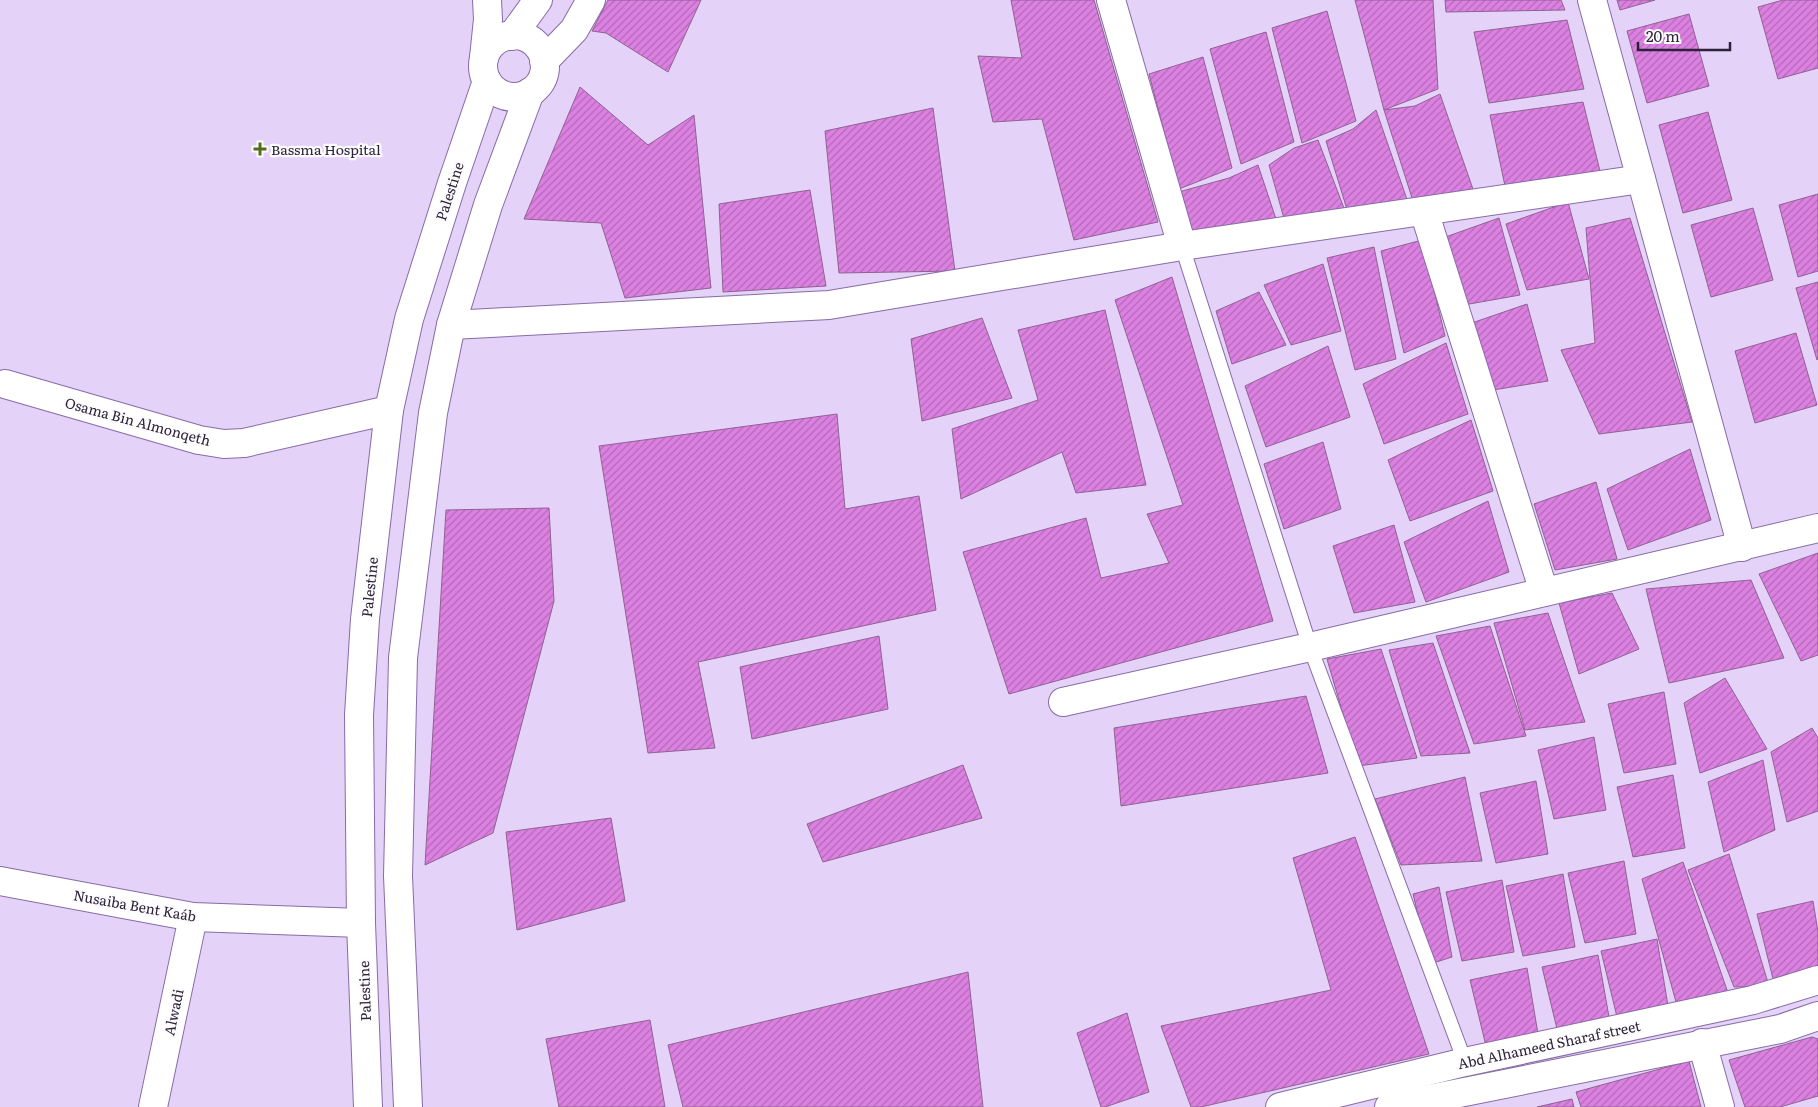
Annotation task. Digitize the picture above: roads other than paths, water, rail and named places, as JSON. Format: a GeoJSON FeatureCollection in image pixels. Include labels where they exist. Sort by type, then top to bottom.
{"type":"FeatureCollection","features":[{"type":"Feature","properties":{"kind":"street"},"geometry":{"type":"LineString","coordinates":[[485,70],[489,47],[498,39],[521,36],[532,41],[540,50],[544,61],[544,73],[538,84],[530,92],[518,97],[506,96],[495,91],[485,70],[488,19],[487,0]]}},
{"type":"Feature","properties":{"kind":"street"},"geometry":{"type":"LineString","coordinates":[[512,36],[536,0]]}},
{"type":"Feature","properties":{"kind":"street"},"geometry":{"type":"LineString","coordinates":[[544,61],[574,30],[591,0]]}},
{"type":"Feature","properties":{"kind":"street"},"geometry":{"type":"LineString","coordinates":[[1111,0],[1182,246]]}},
{"type":"Feature","properties":{"kind":"street"},"geometry":{"type":"LineString","coordinates":[[1592,0],[1742,546]]}},
{"type":"Feature","properties":{"kind":"street","name":"Palestine"},"geometry":{"type":"LineString","coordinates":[[368,1107],[361,923],[359,714],[365,619],[389,410],[409,319],[485,70]]}},
{"type":"Feature","properties":{"kind":"street"},"geometry":{"type":"LineString","coordinates":[[408,1107],[398,876],[403,658],[433,413],[451,325],[488,205],[530,92]]}},
{"type":"Feature","properties":{"kind":"street"},"geometry":{"type":"LineString","coordinates":[[451,325],[829,305],[1182,246],[1641,179]]}},
{"type":"Feature","properties":{"kind":"street"},"geometry":{"type":"LineString","coordinates":[[1424,211],[1544,592]]}},
{"type":"Feature","properties":{"kind":"street","name":"Osama Bin Almonqeth"},"geometry":{"type":"LineString","coordinates":[[5,384],[198,440],[224,444],[244,443],[389,410]]}},
{"type":"Feature","properties":{"kind":"street"},"geometry":{"type":"LineString","coordinates":[[1063,702],[1310,647],[1818,528]]}},
{"type":"Feature","properties":{"kind":"street","name":"Nusaiba Bent Kaáb"},"geometry":{"type":"LineString","coordinates":[[0,881],[193,917],[361,923]]}},
{"type":"Feature","properties":{"kind":"street","name":"Alwadi"},"geometry":{"type":"LineString","coordinates":[[153,1107],[193,917]]}},
{"type":"Feature","properties":{"kind":"street","name":"Abd Alhameed Sharaf street"},"geometry":{"type":"LineString","coordinates":[[1280,1107],[1465,1062],[1753,1000],[1818,980]]}},
{"type":"Feature","properties":{"kind":"street","name":"Abd Alhameed Sharaf street"},"geometry":{"type":"LineString","coordinates":[[1389,1107],[1780,1028],[1818,1016]]}},
{"type":"Feature","properties":{"kind":"street"},"geometry":{"type":"LineString","coordinates":[[1702,1043],[1720,1107]]}},
{"type":"Feature","properties":{"kind":"lane"},"geometry":{"type":"LineString","coordinates":[[1182,246],[1310,647],[1465,1062]]}},
{"type":"Feature","properties":{"kind":"place","name":"Bassma Hospital"},"geometry":{"type":"Point","coordinates":[260,149]}}]}
